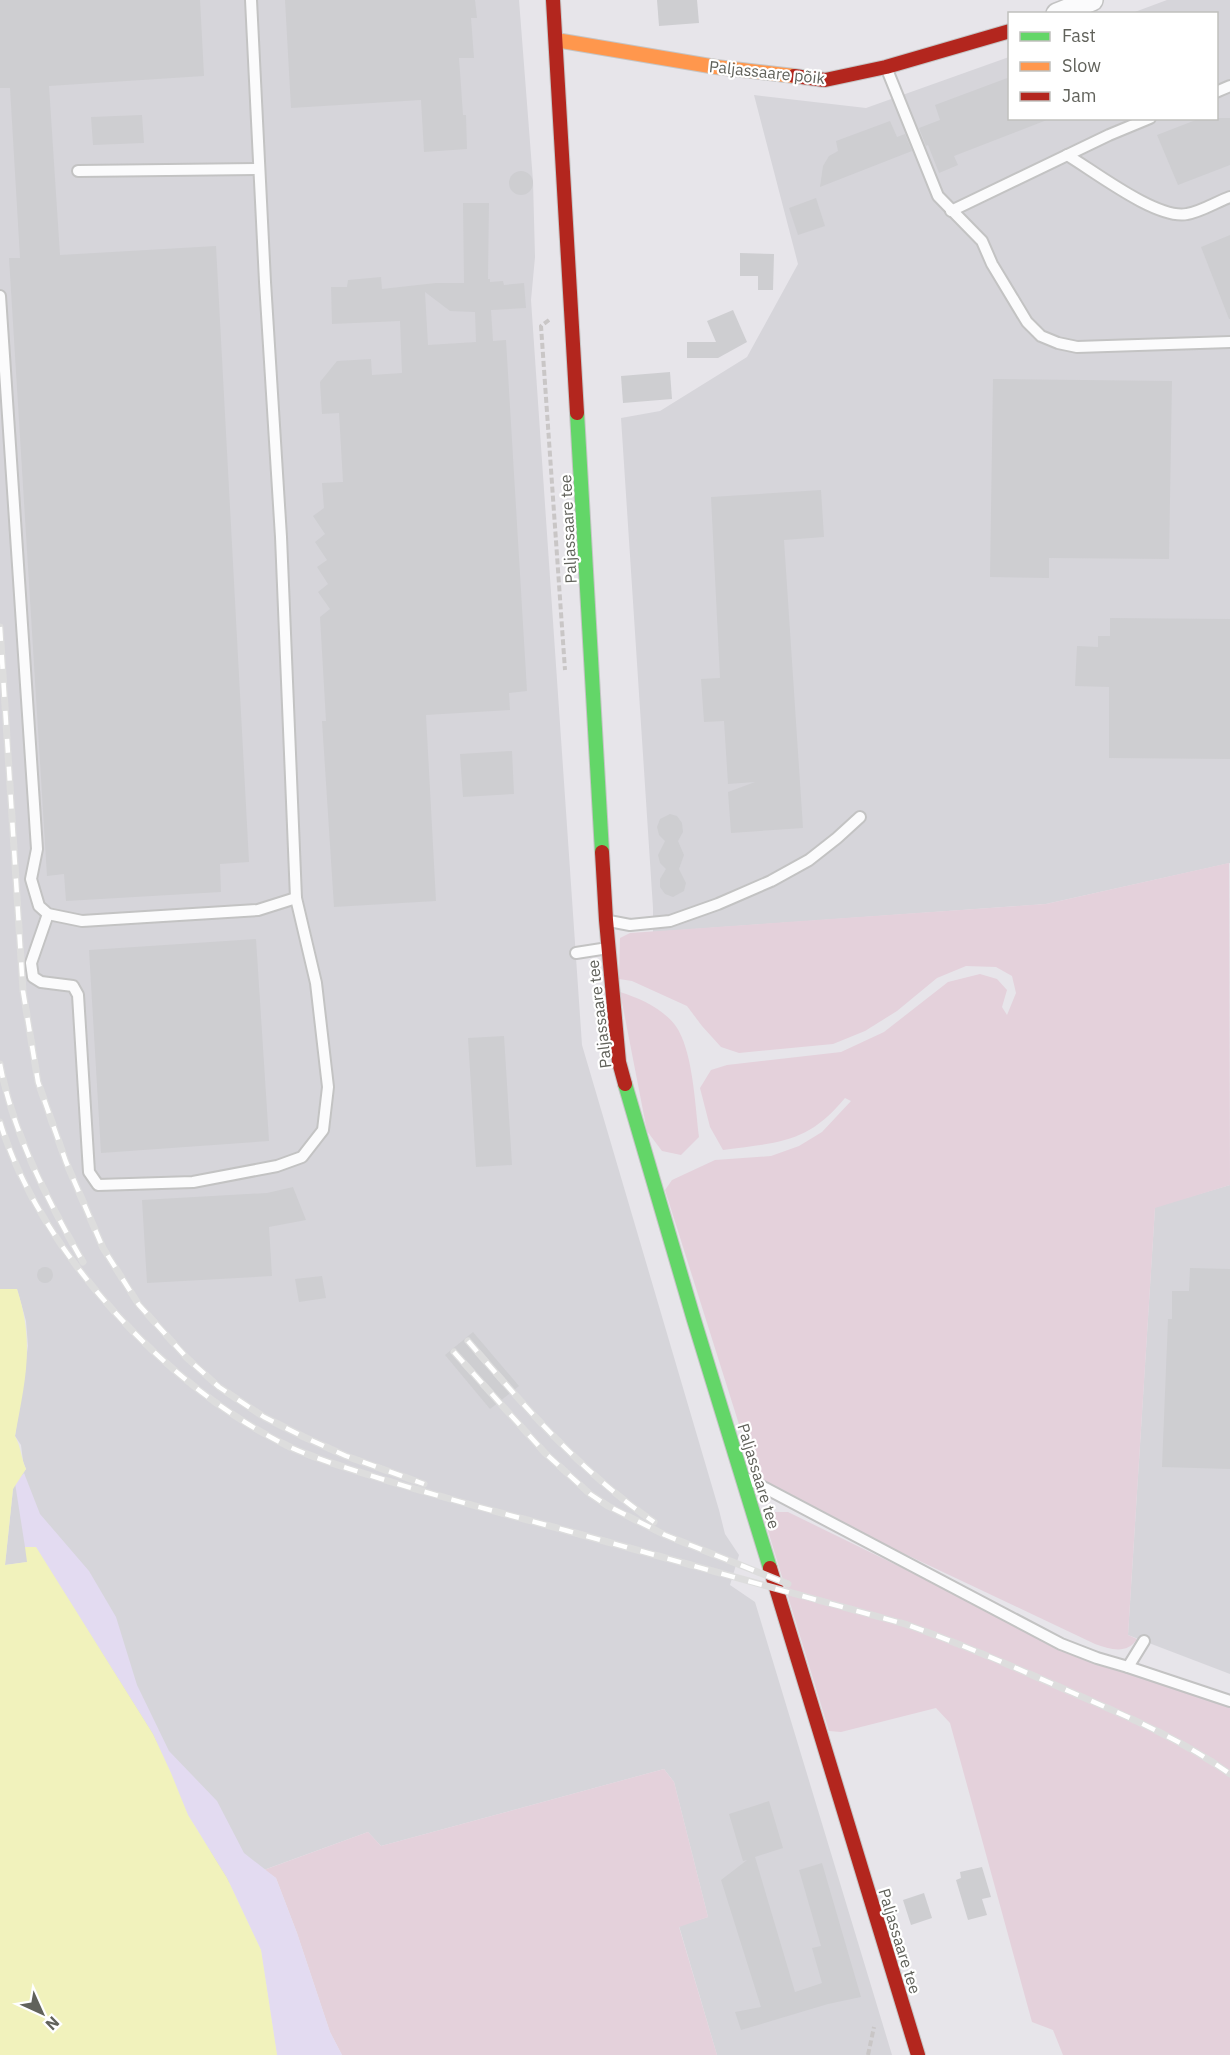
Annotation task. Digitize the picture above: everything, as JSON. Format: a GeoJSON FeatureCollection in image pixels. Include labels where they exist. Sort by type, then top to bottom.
{"type":"FeatureCollection","features":[{"type":"Feature","properties":{"kind":"street","name":"Paljassaare tee"},"geometry":{"type":"LineString","coordinates":[[553,0],[606,920],[619,1062],[694,1320],[918,2055]]}},
{"type":"Feature","properties":{"kind":"street"},"geometry":{"type":"LineString","coordinates":[[1061,12],[1086,1]]}},
{"type":"Feature","properties":{"kind":"street","name":"Paljassaare põik"},"geometry":{"type":"LineString","coordinates":[[556,39],[716,67],[825,80],[886,67],[1008,32]]}},
{"type":"Feature","properties":{"kind":"lane"},"geometry":{"type":"LineString","coordinates":[[48,914],[31,963],[33,977],[41,982],[73,986],[78,995],[89,1172],[98,1185],[194,1182],[277,1166],[303,1157],[323,1130],[328,1087],[316,983],[296,897],[281,537],[251,0]]}},
{"type":"Feature","properties":{"kind":"lane"},"geometry":{"type":"LineString","coordinates":[[886,67],[938,196],[951,211],[968,224],[982,241],[992,264],[1027,322],[1041,336],[1058,344],[1077,347],[1230,342]]}},
{"type":"Feature","properties":{"kind":"lane"},"geometry":{"type":"LineString","coordinates":[[951,211],[1146,120]]}},
{"type":"Feature","properties":{"kind":"lane"},"geometry":{"type":"LineString","coordinates":[[1067,155],[1153,209],[1171,214],[1187,214],[1230,197]]}},
{"type":"Feature","properties":{"kind":"lane"},"geometry":{"type":"LineString","coordinates":[[78,171],[259,169]]}},
{"type":"Feature","properties":{"kind":"lane"},"geometry":{"type":"LineString","coordinates":[[0,296],[37,849],[31,879],[39,906],[48,914],[82,921],[258,910],[296,897]]}},
{"type":"Feature","properties":{"kind":"lane"},"geometry":{"type":"LineString","coordinates":[[606,920],[630,925],[670,921],[718,904],[809,860],[860,817]]}},
{"type":"Feature","properties":{"kind":"lane"},"geometry":{"type":"LineString","coordinates":[[576,952],[608,948]]}},
{"type":"Feature","properties":{"kind":"lane"},"geometry":{"type":"LineString","coordinates":[[742,1476],[1061,1644],[1230,1701]]}},
{"type":"Feature","properties":{"kind":"lane"},"geometry":{"type":"LineString","coordinates":[[1128,1666],[1144,1641]]}},
{"type":"Feature","properties":{"kind":"path"},"geometry":{"type":"LineString","coordinates":[[868,2055],[874,2027]]}},
{"type":"Feature","properties":{"kind":"shaded area"},"geometry":{"type":"Polygon","coordinates":[[[0,0],[519,0],[533,181],[535,257],[531,300],[582,1045],[725,1534],[739,1555],[730,1585],[755,1602],[892,2055],[717,2055],[679,1926],[708,1917],[674,1782],[664,1769],[381,1846],[368,1832],[228,1883],[84,1624],[36,1548],[27,1562],[5,1565],[13,1489],[26,1469],[21,1445],[15,1436],[28,1346],[26,1321],[17,1289],[0,1289],[0,0]]]}},
{"type":"Feature","properties":{"kind":"shaded area"},"geometry":{"type":"Polygon","coordinates":[[[1167,0],[1230,0],[1230,863],[1046,904],[653,932],[621,418],[660,411],[747,357],[798,264],[754,95],[866,108],[1008,57],[1008,120],[1218,120],[1218,12],[1135,12],[1167,0]]]}},
{"type":"Feature","properties":{"kind":"shaded area"},"geometry":{"type":"Polygon","coordinates":[[[1229,863],[1230,1185],[1155,1208],[1128,1635],[1137,1639],[1123,1649],[1112,1649],[1095,1644],[795,1502],[768,1486],[755,1475],[665,1190],[672,1180],[715,1160],[771,1156],[799,1146],[822,1132],[851,1101],[845,1098],[818,1124],[791,1138],[723,1150],[710,1127],[700,1088],[711,1070],[727,1065],[841,1052],[884,1032],[948,982],[980,974],[997,979],[1007,990],[1002,1007],[1007,1015],[1016,993],[1012,976],[996,967],[966,966],[937,978],[897,1011],[865,1031],[833,1044],[739,1053],[721,1047],[687,1006],[632,981],[619,979],[620,938],[630,933],[1046,904],[1229,863]]]}},
{"type":"Feature","properties":{"kind":"shaded area"},"geometry":{"type":"Polygon","coordinates":[[[620,992],[657,1009],[670,1019],[681,1035],[686,1048],[699,1137],[681,1155],[662,1151],[647,1131],[620,992]]]}},
{"type":"Feature","properties":{"kind":"shaded area"},"geometry":{"type":"Polygon","coordinates":[[[1230,1185],[1230,1674],[1128,1635],[1155,1207],[1230,1185]]]}},
{"type":"Feature","properties":{"kind":"shaded area"},"geometry":{"type":"Polygon","coordinates":[[[0,1289],[17,1289],[26,1327],[27,1345],[25,1380],[15,1436],[26,1469],[13,1489],[5,1565],[27,1562],[25,1547],[36,1547],[153,1734],[188,1815],[227,1878],[261,1950],[277,2055],[0,2055],[0,1289]]]}},
{"type":"Feature","properties":{"kind":"shaded area"},"geometry":{"type":"Polygon","coordinates":[[[775,1512],[788,1512],[1074,1652],[1230,1708],[1230,2055],[1063,2055],[1053,2030],[1032,2022],[950,1723],[936,1708],[841,1732],[829,1731],[765,1521],[775,1512]]]}},
{"type":"Feature","properties":{"kind":"shaded area"},"geometry":{"type":"Polygon","coordinates":[[[664,1769],[674,1782],[708,1917],[679,1927],[717,2055],[342,2055],[330,2032],[276,1878],[264,1870],[368,1832],[381,1846],[664,1769]]]}},
{"type":"Feature","properties":{"kind":"sand"},"geometry":{"type":"Polygon","coordinates":[[[24,1473],[40,1514],[89,1571],[116,1617],[137,1685],[169,1751],[217,1801],[244,1853],[276,1878],[330,2032],[342,2055],[277,2055],[261,1950],[227,1878],[188,1815],[153,1734],[36,1548],[25,1547],[15,1483],[24,1473]]]}},
{"type":"Feature","properties":{"kind":"building"},"geometry":{"type":"Polygon","coordinates":[[[0,0],[200,0],[204,76],[49,86],[60,255],[216,246],[249,862],[220,864],[221,892],[66,901],[64,874],[47,876],[9,258],[20,258],[10,88],[0,88],[0,0]]]}},
{"type":"Feature","properties":{"kind":"building"},"geometry":{"type":"Polygon","coordinates":[[[285,0],[475,0],[477,18],[471,18],[474,58],[459,58],[463,115],[466,115],[467,149],[424,152],[421,100],[291,108],[285,0]]]}},
{"type":"Feature","properties":{"kind":"building"},"geometry":{"type":"Polygon","coordinates":[[[657,0],[697,0],[699,23],[659,26],[657,0]]]}},
{"type":"Feature","properties":{"kind":"building"},"geometry":{"type":"Polygon","coordinates":[[[1008,78],[1008,120],[1047,120],[954,156],[958,165],[939,173],[919,128],[940,120],[935,105],[1008,78]]]}},
{"type":"Feature","properties":{"kind":"building"},"geometry":{"type":"Polygon","coordinates":[[[142,115],[144,143],[93,145],[91,117],[142,115]]]}},
{"type":"Feature","properties":{"kind":"building"},"geometry":{"type":"Polygon","coordinates":[[[1230,118],[1230,165],[1178,185],[1157,135],[1196,120],[1230,118]]]}},
{"type":"Feature","properties":{"kind":"building"},"geometry":{"type":"Polygon","coordinates":[[[890,121],[897,137],[905,134],[912,151],[820,187],[823,166],[829,156],[838,151],[836,141],[890,121]]]}},
{"type":"Feature","properties":{"kind":"building"},"geometry":{"type":"Polygon","coordinates":[[[521,171],[526,172],[532,178],[532,188],[526,194],[521,195],[516,194],[510,188],[509,183],[510,178],[516,172],[521,171]]]}},
{"type":"Feature","properties":{"kind":"building"},"geometry":{"type":"Polygon","coordinates":[[[816,198],[825,226],[798,235],[789,208],[816,198]]]}},
{"type":"Feature","properties":{"kind":"building"},"geometry":{"type":"Polygon","coordinates":[[[463,203],[489,203],[488,279],[490,282],[503,281],[504,285],[524,283],[526,308],[491,310],[493,341],[506,340],[527,691],[509,693],[510,710],[426,715],[436,901],[334,907],[322,721],[326,721],[320,617],[330,609],[318,592],[328,584],[317,567],[327,560],[315,542],[325,534],[313,516],[324,508],[322,483],[343,482],[339,413],[322,414],[320,382],[337,361],[371,359],[372,375],[402,373],[400,321],[332,324],[331,287],[347,287],[348,280],[381,277],[382,289],[436,283],[464,283],[463,203]],[[425,292],[428,345],[476,342],[475,312],[450,311],[425,292]]]}},
{"type":"Feature","properties":{"kind":"building"},"geometry":{"type":"Polygon","coordinates":[[[1230,235],[1230,319],[1229,319],[1201,247],[1230,235]]]}},
{"type":"Feature","properties":{"kind":"building"},"geometry":{"type":"Polygon","coordinates":[[[740,253],[774,254],[773,290],[758,290],[758,276],[740,276],[740,253]]]}},
{"type":"Feature","properties":{"kind":"building"},"geometry":{"type":"Polygon","coordinates":[[[733,310],[747,342],[718,358],[687,358],[687,342],[716,342],[707,321],[733,310]]]}},
{"type":"Feature","properties":{"kind":"building"},"geometry":{"type":"Polygon","coordinates":[[[670,372],[672,399],[623,403],[621,376],[670,372]]]}},
{"type":"Feature","properties":{"kind":"building"},"geometry":{"type":"Polygon","coordinates":[[[993,379],[1172,381],[1169,559],[1049,558],[1049,578],[990,577],[993,379]]]}},
{"type":"Feature","properties":{"kind":"building"},"geometry":{"type":"Polygon","coordinates":[[[821,490],[824,537],[784,540],[803,828],[731,833],[728,792],[755,782],[728,784],[724,721],[704,722],[701,679],[720,678],[711,497],[821,490]]]}},
{"type":"Feature","properties":{"kind":"building"},"geometry":{"type":"Polygon","coordinates":[[[1110,618],[1230,619],[1230,759],[1109,758],[1109,687],[1075,686],[1077,646],[1098,647],[1098,636],[1110,636],[1110,618]]]}},
{"type":"Feature","properties":{"kind":"building"},"geometry":{"type":"Polygon","coordinates":[[[512,751],[514,794],[463,797],[460,754],[512,751]]]}},
{"type":"Feature","properties":{"kind":"building"},"geometry":{"type":"Polygon","coordinates":[[[670,814],[677,816],[682,823],[683,832],[678,841],[684,855],[679,869],[686,883],[684,891],[673,897],[665,894],[660,887],[660,879],[666,869],[660,863],[658,855],[665,841],[659,835],[657,827],[660,819],[670,814]]]}},
{"type":"Feature","properties":{"kind":"building"},"geometry":{"type":"Polygon","coordinates":[[[256,939],[269,1141],[101,1153],[89,950],[256,939]]]}},
{"type":"Feature","properties":{"kind":"building"},"geometry":{"type":"Polygon","coordinates":[[[504,1036],[512,1165],[476,1167],[468,1038],[504,1036]]]}},
{"type":"Feature","properties":{"kind":"building"},"geometry":{"type":"Polygon","coordinates":[[[293,1187],[306,1220],[269,1227],[272,1276],[147,1283],[142,1200],[267,1193],[293,1187]]]}},
{"type":"Feature","properties":{"kind":"building"},"geometry":{"type":"Polygon","coordinates":[[[42,1267],[48,1267],[53,1275],[51,1281],[42,1283],[37,1278],[37,1272],[42,1267]]]}},
{"type":"Feature","properties":{"kind":"building"},"geometry":{"type":"Polygon","coordinates":[[[1190,1268],[1230,1269],[1230,1469],[1162,1467],[1168,1319],[1172,1319],[1172,1291],[1189,1291],[1190,1268]]]}},
{"type":"Feature","properties":{"kind":"building"},"geometry":{"type":"Polygon","coordinates":[[[322,1276],[326,1298],[299,1302],[295,1279],[322,1276]]]}},
{"type":"Feature","properties":{"kind":"building"},"geometry":{"type":"Polygon","coordinates":[[[473,1332],[519,1386],[490,1409],[445,1355],[473,1332]]]}},
{"type":"Feature","properties":{"kind":"building"},"geometry":{"type":"Polygon","coordinates":[[[769,1801],[783,1848],[755,1857],[795,1992],[822,1983],[812,1948],[821,1946],[799,1870],[822,1863],[861,1997],[828,2004],[741,2030],[735,2012],[761,2007],[721,1880],[747,1860],[743,1861],[729,1814],[769,1801]]]}},
{"type":"Feature","properties":{"kind":"building"},"geometry":{"type":"Polygon","coordinates":[[[982,1867],[991,1897],[982,1899],[987,1915],[968,1920],[956,1880],[961,1878],[960,1872],[982,1867]]]}},
{"type":"Feature","properties":{"kind":"building"},"geometry":{"type":"Polygon","coordinates":[[[924,1893],[932,1918],[911,1925],[903,1900],[924,1893]]]}},
{"type":"Feature","properties":{"kind":"railway"},"geometry":{"type":"LineString","coordinates":[[0,627],[23,991],[38,1082],[66,1162],[103,1248],[139,1305],[187,1358],[219,1387],[264,1417],[304,1437],[346,1456],[424,1484]]}},
{"type":"Feature","properties":{"kind":"railway"},"geometry":{"type":"LineString","coordinates":[[0,1064],[14,1116],[33,1166],[83,1262]]}},
{"type":"Feature","properties":{"kind":"railway"},"geometry":{"type":"LineString","coordinates":[[0,1122],[19,1171],[45,1220],[78,1267],[115,1312],[156,1354],[200,1391],[246,1423],[292,1448],[340,1466],[419,1490],[905,1624],[989,1657],[1133,1719],[1173,1739],[1230,1774]]}},
{"type":"Feature","properties":{"kind":"railway"},"geometry":{"type":"LineString","coordinates":[[468,1341],[555,1438],[603,1482],[654,1522]]}},
{"type":"Feature","properties":{"kind":"railway"},"geometry":{"type":"LineString","coordinates":[[454,1352],[545,1453],[590,1494],[608,1506],[665,1535],[788,1584]]}},
{"type":"Feature","properties":{"kind":"traffic: fast"},"geometry":{"type":"LineString","coordinates":[[577,413],[602,852]]}},
{"type":"Feature","properties":{"kind":"traffic: fast"},"geometry":{"type":"LineString","coordinates":[[625,1084],[770,1568]]}},
{"type":"Feature","properties":{"kind":"traffic: slow"},"geometry":{"type":"LineString","coordinates":[[556,40],[716,67],[794,76]]}},
{"type":"Feature","properties":{"kind":"traffic: jam"},"geometry":{"type":"LineString","coordinates":[[553,0],[577,413]]}},
{"type":"Feature","properties":{"kind":"traffic: jam"},"geometry":{"type":"LineString","coordinates":[[794,76],[825,80],[886,67],[1008,32]]}},
{"type":"Feature","properties":{"kind":"traffic: jam"},"geometry":{"type":"LineString","coordinates":[[602,852],[619,1062],[625,1084]]}},
{"type":"Feature","properties":{"kind":"traffic: jam"},"geometry":{"type":"LineString","coordinates":[[770,1568],[918,2055]]}}]}
